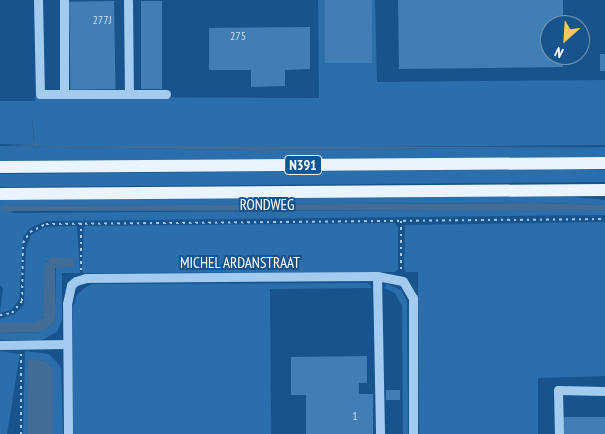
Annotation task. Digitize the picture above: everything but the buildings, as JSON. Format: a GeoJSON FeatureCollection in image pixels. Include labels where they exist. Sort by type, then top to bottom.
{"type":"FeatureCollection","features":[{"type":"Feature","properties":{"kind":"main road","name":"N391"},"geometry":{"type":"LineString","coordinates":[[0,167],[605,163]]}},
{"type":"Feature","properties":{"kind":"main road","name":"RONDWEG"},"geometry":{"type":"LineString","coordinates":[[0,194],[605,190]]}},
{"type":"Feature","properties":{"kind":"street"},"geometry":{"type":"LineString","coordinates":[[38,0],[40,94],[166,94]]}},
{"type":"Feature","properties":{"kind":"street"},"geometry":{"type":"LineString","coordinates":[[64,0],[64,94]]}},
{"type":"Feature","properties":{"kind":"street"},"geometry":{"type":"LineString","coordinates":[[128,1],[129,94]]}},
{"type":"Feature","properties":{"kind":"street"},"geometry":{"type":"LineString","coordinates":[[378,276],[380,434]]}},
{"type":"Feature","properties":{"kind":"street","name":"MICHEL ARDANSTRAAT"},"geometry":{"type":"LineString","coordinates":[[82,279],[378,276],[400,279]]}},
{"type":"Feature","properties":{"kind":"street"},"geometry":{"type":"LineString","coordinates":[[68,434],[68,295],[71,286],[82,279]]}},
{"type":"Feature","properties":{"kind":"street"},"geometry":{"type":"LineString","coordinates":[[400,279],[409,287],[413,298],[414,434]]}},
{"type":"Feature","properties":{"kind":"street"},"geometry":{"type":"LineString","coordinates":[[0,344],[67,344]]}},
{"type":"Feature","properties":{"kind":"street"},"geometry":{"type":"LineString","coordinates":[[559,434],[558,390],[605,391]]}},
{"type":"Feature","properties":{"kind":"path","name":"RONDWEG"},"geometry":{"type":"LineString","coordinates":[[0,315],[12,313],[22,301],[23,244],[30,232],[46,224],[605,219]]}},
{"type":"Feature","properties":{"kind":"path"},"geometry":{"type":"LineString","coordinates":[[400,279],[401,220]]}},
{"type":"Feature","properties":{"kind":"path"},"geometry":{"type":"LineString","coordinates":[[81,223],[82,279]]}},
{"type":"Feature","properties":{"kind":"path"},"geometry":{"type":"LineString","coordinates":[[21,344],[21,434]]}},
{"type":"Feature","properties":{"kind":"shaded area"},"geometry":{"type":"Polygon","coordinates":[[[318,0],[375,0],[377,82],[605,80],[605,145],[233,148],[40,146],[35,143],[32,116],[34,145],[0,144],[0,101],[35,101],[35,97],[319,98],[318,0]]]}},
{"type":"Feature","properties":{"kind":"shaded area"},"geometry":{"type":"Polygon","coordinates":[[[33,115],[35,143],[40,146],[605,147],[250,150],[0,146],[34,145],[33,115]]]}},
{"type":"Feature","properties":{"kind":"shaded area"},"geometry":{"type":"Polygon","coordinates":[[[0,146],[250,150],[605,147],[605,157],[0,161],[0,146]]]}},
{"type":"Feature","properties":{"kind":"shaded area"},"geometry":{"type":"Polygon","coordinates":[[[605,170],[605,182],[0,187],[0,174],[605,170]]]}},
{"type":"Feature","properties":{"kind":"shaded area"},"geometry":{"type":"Polygon","coordinates":[[[421,196],[575,197],[605,200],[605,205],[535,203],[4,206],[13,213],[590,209],[605,210],[605,215],[46,221],[30,228],[23,237],[19,300],[11,310],[0,313],[3,288],[0,285],[0,200],[421,196]]]}},
{"type":"Feature","properties":{"kind":"shaded area"},"geometry":{"type":"Polygon","coordinates":[[[535,203],[605,205],[605,210],[0,211],[3,206],[535,203]]]}},
{"type":"Feature","properties":{"kind":"shaded area"},"geometry":{"type":"Polygon","coordinates":[[[605,222],[605,376],[538,378],[538,434],[419,434],[418,272],[406,272],[404,268],[405,225],[605,222]]]}},
{"type":"Feature","properties":{"kind":"shaded area"},"geometry":{"type":"Polygon","coordinates":[[[395,223],[398,228],[398,269],[395,272],[83,273],[82,268],[84,226],[395,223]]]}},
{"type":"Feature","properties":{"kind":"shaded area"},"geometry":{"type":"Polygon","coordinates":[[[77,226],[80,273],[62,273],[62,320],[57,332],[42,340],[0,340],[0,333],[41,332],[53,324],[56,316],[56,266],[46,261],[45,313],[41,320],[34,323],[0,323],[0,319],[15,314],[24,304],[26,248],[31,235],[45,227],[77,226]]]}},
{"type":"Feature","properties":{"kind":"shaded area"},"geometry":{"type":"Polygon","coordinates":[[[51,257],[73,258],[73,267],[55,268],[56,316],[53,324],[41,332],[0,333],[0,323],[34,323],[43,318],[45,264],[51,257]]]}},
{"type":"Feature","properties":{"kind":"shaded area"},"geometry":{"type":"Polygon","coordinates":[[[368,283],[372,288],[270,289],[271,434],[73,434],[73,307],[77,295],[86,287],[92,284],[368,283]]]}},
{"type":"Feature","properties":{"kind":"shaded area"},"geometry":{"type":"Polygon","coordinates":[[[387,284],[401,290],[407,301],[408,434],[403,434],[402,306],[395,293],[384,288],[387,284]]]}},
{"type":"Feature","properties":{"kind":"shaded area"},"geometry":{"type":"Polygon","coordinates":[[[0,351],[20,354],[7,434],[0,434],[0,351]]]}},
{"type":"Feature","properties":{"kind":"shaded area"},"geometry":{"type":"Polygon","coordinates":[[[25,351],[49,354],[61,367],[63,434],[53,434],[53,369],[46,361],[28,359],[28,434],[23,434],[25,351]]]}},
{"type":"Feature","properties":{"kind":"shaded area"},"geometry":{"type":"Polygon","coordinates":[[[28,359],[46,361],[53,369],[53,434],[28,434],[28,359]]]}}]}
